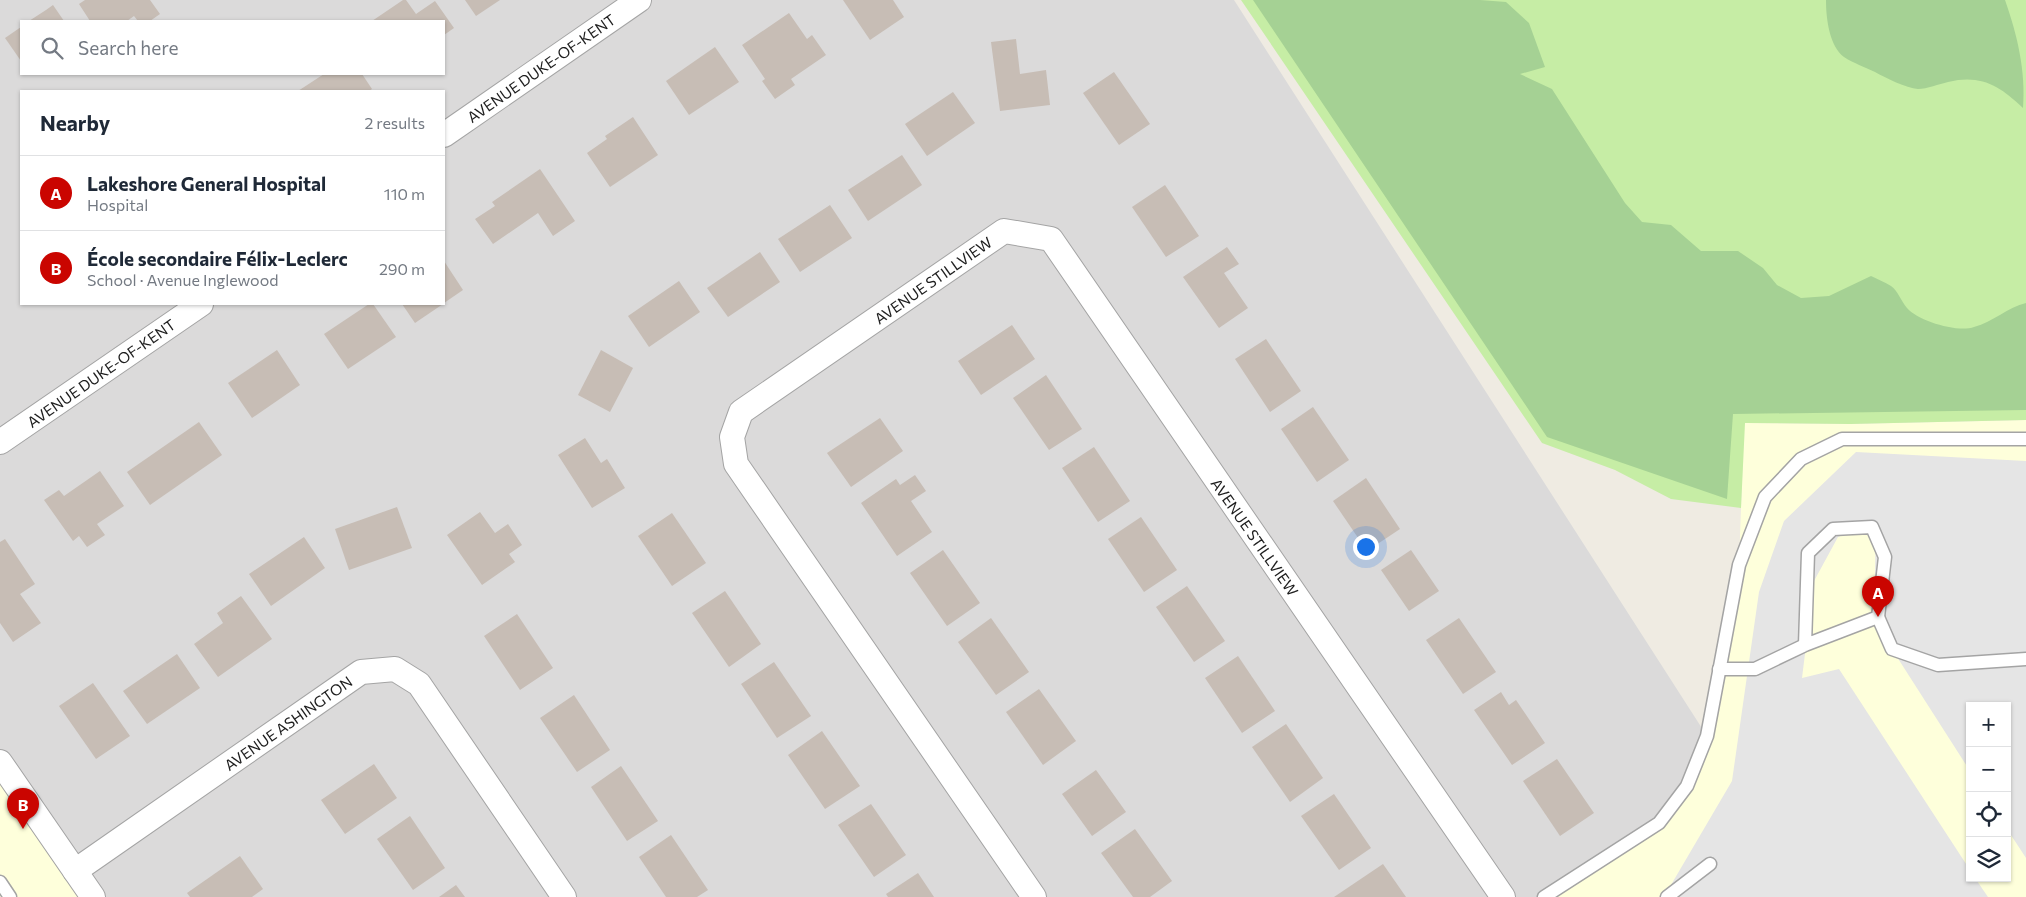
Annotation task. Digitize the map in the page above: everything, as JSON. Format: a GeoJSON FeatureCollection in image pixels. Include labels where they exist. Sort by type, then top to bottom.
{"type":"FeatureCollection","features":[{"type":"Feature","properties":{"kind":"street","name":"AVENUE DUKE-OF-KENT"},"geometry":{"type":"LineString","coordinates":[[445,134],[639,0]]}},
{"type":"Feature","properties":{"kind":"street","name":"AVENUE STILLVIEW"},"geometry":{"type":"LineString","coordinates":[[1034,897],[736,464],[732,437],[741,412],[1004,231],[1051,239],[1503,897]]}},
{"type":"Feature","properties":{"kind":"street","name":"AVENUE DUKE-OF-KENT"},"geometry":{"type":"LineString","coordinates":[[0,442],[200,305]]}},
{"type":"Feature","properties":{"kind":"street","name":"AVENUE ASHINGTON"},"geometry":{"type":"LineString","coordinates":[[75,871],[361,672],[395,669],[419,684],[564,897]]}},
{"type":"Feature","properties":{"kind":"street"},"geometry":{"type":"LineString","coordinates":[[2,770],[93,897]]}},
{"type":"Feature","properties":{"kind":"lane"},"geometry":{"type":"LineString","coordinates":[[1544,897],[1659,823],[1687,786],[1707,736],[1739,564],[1765,497],[1801,460],[1842,440],[2026,439]]}},
{"type":"Feature","properties":{"kind":"lane"},"geometry":{"type":"LineString","coordinates":[[1805,645],[1808,553],[1833,529],[1872,527],[1885,557],[1878,617],[1892,649],[1938,665],[2026,659]]}},
{"type":"Feature","properties":{"kind":"lane"},"geometry":{"type":"LineString","coordinates":[[1719,669],[1755,669],[1805,645],[1878,617]]}},
{"type":"Feature","properties":{"kind":"lane"},"geometry":{"type":"LineString","coordinates":[[1667,897],[1710,864]]}},
{"type":"Feature","properties":{"kind":"lane"},"geometry":{"type":"LineString","coordinates":[[0,882],[10,897]]}},
{"type":"Feature","properties":{"kind":"shaded area"},"geometry":{"type":"Polygon","coordinates":[[[0,0],[1234,0],[1707,736],[1659,823],[1544,897],[0,897],[0,0]]]}},
{"type":"Feature","properties":{"kind":"shaded area"},"geometry":{"type":"Polygon","coordinates":[[[2026,420],[2026,897],[1544,897],[1659,823],[1707,736],[1739,565],[1744,423],[1850,424],[2026,420]]]}},
{"type":"Feature","properties":{"kind":"shaded area"},"geometry":{"type":"Polygon","coordinates":[[[1856,452],[2026,461],[2026,858],[2011,835],[2011,702],[1966,702],[1966,765],[1874,621],[1876,523],[1838,537],[1814,581],[1802,678],[1839,669],[1966,864],[1966,882],[1978,882],[1988,897],[1673,897],[1668,890],[1732,781],[1759,592],[1784,521],[1856,452]]]}},
{"type":"Feature","properties":{"kind":"shaded area"},"geometry":{"type":"Polygon","coordinates":[[[0,762],[93,897],[0,897],[0,762]]]}},
{"type":"Feature","properties":{"kind":"green space"},"geometry":{"type":"Polygon","coordinates":[[[1241,0],[2026,0],[2026,420],[1850,424],[1745,423],[1741,508],[1671,499],[1615,470],[1542,443],[1241,0]]]}},
{"type":"Feature","properties":{"kind":"green space"},"geometry":{"type":"Polygon","coordinates":[[[1253,0],[1480,0],[1506,2],[1529,23],[1545,67],[1520,74],[1552,89],[1625,203],[1642,222],[1671,225],[1701,251],[1738,251],[1763,268],[1777,285],[1801,298],[1829,296],[1871,276],[1891,286],[1912,313],[1939,325],[1958,328],[1981,325],[2026,303],[2026,410],[1733,414],[1727,499],[1547,437],[1253,0]]]}},
{"type":"Feature","properties":{"kind":"green space"},"geometry":{"type":"Polygon","coordinates":[[[1826,0],[2005,0],[2020,53],[2024,94],[2023,108],[1998,88],[1980,81],[1960,80],[1918,89],[1896,82],[1844,57],[1835,46],[1829,31],[1826,0]]]}},
{"type":"Feature","properties":{"kind":"building"},"geometry":{"type":"Polygon","coordinates":[[[85,0],[150,0],[160,14],[151,20],[137,20],[134,16],[128,20],[89,20],[79,4],[85,0]]]}},
{"type":"Feature","properties":{"kind":"building"},"geometry":{"type":"Polygon","coordinates":[[[403,0],[406,0],[416,14],[435,1],[454,28],[445,34],[445,20],[373,20],[403,0]]]}},
{"type":"Feature","properties":{"kind":"building"},"geometry":{"type":"Polygon","coordinates":[[[465,0],[500,0],[476,16],[465,0]]]}},
{"type":"Feature","properties":{"kind":"building"},"geometry":{"type":"Polygon","coordinates":[[[843,0],[893,0],[904,17],[870,40],[843,0]]]}},
{"type":"Feature","properties":{"kind":"building"},"geometry":{"type":"Polygon","coordinates":[[[53,5],[63,20],[31,20],[53,5]]]}},
{"type":"Feature","properties":{"kind":"building"},"geometry":{"type":"Polygon","coordinates":[[[789,13],[807,39],[812,35],[826,55],[791,79],[795,85],[775,99],[762,81],[765,79],[742,45],[789,13]]]}},
{"type":"Feature","properties":{"kind":"building"},"geometry":{"type":"Polygon","coordinates":[[[20,28],[20,60],[5,38],[20,28]]]}},
{"type":"Feature","properties":{"kind":"building"},"geometry":{"type":"Polygon","coordinates":[[[1016,39],[1020,74],[1046,70],[1050,105],[1000,111],[991,42],[1016,39]]]}},
{"type":"Feature","properties":{"kind":"building"},"geometry":{"type":"Polygon","coordinates":[[[715,47],[739,82],[689,115],[666,81],[715,47]]]}},
{"type":"Feature","properties":{"kind":"building"},"geometry":{"type":"Polygon","coordinates":[[[1114,72],[1150,124],[1119,145],[1083,93],[1114,72]]]}},
{"type":"Feature","properties":{"kind":"building"},"geometry":{"type":"Polygon","coordinates":[[[322,75],[363,75],[372,89],[370,90],[300,90],[322,75]]]}},
{"type":"Feature","properties":{"kind":"building"},"geometry":{"type":"Polygon","coordinates":[[[953,92],[975,123],[927,156],[905,124],[953,92]]]}},
{"type":"Feature","properties":{"kind":"building"},"geometry":{"type":"Polygon","coordinates":[[[633,117],[658,155],[610,187],[587,153],[607,139],[605,136],[633,117]]]}},
{"type":"Feature","properties":{"kind":"building"},"geometry":{"type":"Polygon","coordinates":[[[902,155],[922,185],[868,221],[848,190],[902,155]]]}},
{"type":"Feature","properties":{"kind":"building"},"geometry":{"type":"Polygon","coordinates":[[[540,169],[575,221],[553,236],[538,213],[493,244],[475,219],[495,206],[492,202],[540,169]]]}},
{"type":"Feature","properties":{"kind":"building"},"geometry":{"type":"Polygon","coordinates":[[[1165,185],[1199,236],[1166,257],[1132,207],[1165,185]]]}},
{"type":"Feature","properties":{"kind":"building"},"geometry":{"type":"Polygon","coordinates":[[[830,205],[852,238],[800,272],[778,239],[830,205]]]}},
{"type":"Feature","properties":{"kind":"building"},"geometry":{"type":"Polygon","coordinates":[[[1227,247],[1239,264],[1224,273],[1248,308],[1219,328],[1183,277],[1227,247]]]}},
{"type":"Feature","properties":{"kind":"building"},"geometry":{"type":"Polygon","coordinates":[[[760,252],[780,282],[728,317],[707,288],[760,252]]]}},
{"type":"Feature","properties":{"kind":"building"},"geometry":{"type":"Polygon","coordinates":[[[445,263],[463,290],[445,302],[445,263]]]}},
{"type":"Feature","properties":{"kind":"building"},"geometry":{"type":"Polygon","coordinates":[[[679,281],[700,312],[649,347],[628,316],[679,281]]]}},
{"type":"Feature","properties":{"kind":"building"},"geometry":{"type":"Polygon","coordinates":[[[368,305],[374,305],[396,337],[348,369],[324,334],[368,305]]]}},
{"type":"Feature","properties":{"kind":"building"},"geometry":{"type":"Polygon","coordinates":[[[403,305],[442,305],[415,323],[403,305]]]}},
{"type":"Feature","properties":{"kind":"building"},"geometry":{"type":"Polygon","coordinates":[[[1012,325],[1035,359],[981,395],[958,361],[1012,325]]]}},
{"type":"Feature","properties":{"kind":"building"},"geometry":{"type":"Polygon","coordinates":[[[1266,339],[1301,391],[1270,412],[1235,359],[1266,339]]]}},
{"type":"Feature","properties":{"kind":"building"},"geometry":{"type":"Polygon","coordinates":[[[277,350],[300,385],[252,418],[228,383],[277,350]]]}},
{"type":"Feature","properties":{"kind":"building"},"geometry":{"type":"Polygon","coordinates":[[[601,350],[633,368],[610,412],[578,395],[601,350]]]}},
{"type":"Feature","properties":{"kind":"building"},"geometry":{"type":"Polygon","coordinates":[[[1046,375],[1082,429],[1049,450],[1013,398],[1046,375]]]}},
{"type":"Feature","properties":{"kind":"building"},"geometry":{"type":"Polygon","coordinates":[[[1313,407],[1349,460],[1317,482],[1281,429],[1313,407]]]}},
{"type":"Feature","properties":{"kind":"building"},"geometry":{"type":"Polygon","coordinates":[[[880,418],[903,451],[851,487],[827,453],[880,418]]]}},
{"type":"Feature","properties":{"kind":"building"},"geometry":{"type":"Polygon","coordinates":[[[199,422],[222,455],[150,505],[127,472],[199,422]]]}},
{"type":"Feature","properties":{"kind":"building"},"geometry":{"type":"Polygon","coordinates":[[[585,438],[601,463],[607,459],[625,488],[592,508],[558,455],[585,438]]]}},
{"type":"Feature","properties":{"kind":"building"},"geometry":{"type":"Polygon","coordinates":[[[1094,447],[1130,501],[1098,522],[1062,468],[1094,447]]]}},
{"type":"Feature","properties":{"kind":"building"},"geometry":{"type":"Polygon","coordinates":[[[100,471],[124,506],[97,524],[105,535],[87,547],[79,536],[73,541],[44,500],[59,490],[64,496],[100,471]]]}},
{"type":"Feature","properties":{"kind":"building"},"geometry":{"type":"Polygon","coordinates":[[[915,475],[926,491],[911,501],[932,532],[897,556],[861,503],[896,479],[900,485],[915,475]]]}},
{"type":"Feature","properties":{"kind":"building"},"geometry":{"type":"Polygon","coordinates":[[[1366,478],[1400,529],[1367,551],[1333,501],[1366,478]]]}},
{"type":"Feature","properties":{"kind":"building"},"geometry":{"type":"Polygon","coordinates":[[[397,507],[412,548],[349,570],[335,529],[397,507]]]}},
{"type":"Feature","properties":{"kind":"building"},"geometry":{"type":"Polygon","coordinates":[[[480,512],[495,533],[508,524],[522,545],[509,554],[515,562],[482,585],[447,535],[480,512]]]}},
{"type":"Feature","properties":{"kind":"building"},"geometry":{"type":"Polygon","coordinates":[[[672,513],[706,563],[672,586],[638,536],[672,513]]]}},
{"type":"Feature","properties":{"kind":"building"},"geometry":{"type":"Polygon","coordinates":[[[1141,517],[1177,570],[1144,592],[1108,539],[1141,517]]]}},
{"type":"Feature","properties":{"kind":"building"},"geometry":{"type":"Polygon","coordinates":[[[304,537],[325,568],[271,606],[249,574],[304,537]]]}},
{"type":"Feature","properties":{"kind":"building"},"geometry":{"type":"Polygon","coordinates":[[[5,539],[35,584],[20,594],[41,623],[13,642],[0,623],[0,542],[5,539]]]}},
{"type":"Feature","properties":{"kind":"building"},"geometry":{"type":"Polygon","coordinates":[[[943,550],[980,603],[947,626],[910,573],[943,550]]]}},
{"type":"Feature","properties":{"kind":"building"},"geometry":{"type":"Polygon","coordinates":[[[1411,550],[1439,591],[1409,611],[1381,570],[1411,550]]]}},
{"type":"Feature","properties":{"kind":"building"},"geometry":{"type":"Polygon","coordinates":[[[1187,586],[1225,641],[1194,662],[1156,607],[1187,586]]]}},
{"type":"Feature","properties":{"kind":"building"},"geometry":{"type":"Polygon","coordinates":[[[725,591],[761,644],[729,667],[692,613],[725,591]]]}},
{"type":"Feature","properties":{"kind":"building"},"geometry":{"type":"Polygon","coordinates":[[[241,596],[272,639],[218,677],[194,644],[223,623],[217,613],[241,596]]]}},
{"type":"Feature","properties":{"kind":"building"},"geometry":{"type":"Polygon","coordinates":[[[517,614],[553,668],[520,690],[484,636],[517,614]]]}},
{"type":"Feature","properties":{"kind":"building"},"geometry":{"type":"Polygon","coordinates":[[[991,618],[1029,672],[996,695],[958,642],[991,618]]]}},
{"type":"Feature","properties":{"kind":"building"},"geometry":{"type":"Polygon","coordinates":[[[1459,618],[1496,672],[1463,694],[1426,640],[1459,618]]]}},
{"type":"Feature","properties":{"kind":"building"},"geometry":{"type":"Polygon","coordinates":[[[177,654],[200,688],[147,724],[123,691],[177,654]]]}},
{"type":"Feature","properties":{"kind":"building"},"geometry":{"type":"Polygon","coordinates":[[[1238,656],[1275,711],[1242,733],[1205,678],[1238,656]]]}},
{"type":"Feature","properties":{"kind":"building"},"geometry":{"type":"Polygon","coordinates":[[[774,662],[811,716],[777,738],[741,684],[774,662]]]}},
{"type":"Feature","properties":{"kind":"building"},"geometry":{"type":"Polygon","coordinates":[[[93,683],[130,736],[96,759],[59,706],[93,683]]]}},
{"type":"Feature","properties":{"kind":"building"},"geometry":{"type":"Polygon","coordinates":[[[1039,689],[1076,741],[1043,765],[1006,712],[1039,689]]]}},
{"type":"Feature","properties":{"kind":"building"},"geometry":{"type":"Polygon","coordinates":[[[1501,692],[1509,705],[1516,700],[1545,743],[1512,765],[1474,710],[1501,692]]]}},
{"type":"Feature","properties":{"kind":"building"},"geometry":{"type":"Polygon","coordinates":[[[574,695],[610,750],[577,772],[540,718],[574,695]]]}},
{"type":"Feature","properties":{"kind":"building"},"geometry":{"type":"Polygon","coordinates":[[[1286,724],[1323,778],[1290,802],[1252,747],[1286,724]]]}},
{"type":"Feature","properties":{"kind":"building"},"geometry":{"type":"Polygon","coordinates":[[[822,731],[860,786],[825,809],[788,755],[822,731]]]}},
{"type":"Feature","properties":{"kind":"building"},"geometry":{"type":"Polygon","coordinates":[[[1557,759],[1594,813],[1560,836],[1523,781],[1557,759]]]}},
{"type":"Feature","properties":{"kind":"building"},"geometry":{"type":"Polygon","coordinates":[[[374,764],[397,798],[345,834],[321,800],[374,764]]]}},
{"type":"Feature","properties":{"kind":"building"},"geometry":{"type":"Polygon","coordinates":[[[621,766],[658,821],[627,841],[591,787],[621,766]]]}},
{"type":"Feature","properties":{"kind":"building"},"geometry":{"type":"Polygon","coordinates":[[[1096,770],[1126,812],[1092,836],[1062,794],[1096,770]]]}},
{"type":"Feature","properties":{"kind":"building"},"geometry":{"type":"Polygon","coordinates":[[[1334,794],[1371,848],[1339,870],[1301,816],[1334,794]]]}},
{"type":"Feature","properties":{"kind":"building"},"geometry":{"type":"Polygon","coordinates":[[[871,804],[906,855],[874,877],[838,825],[871,804]]]}},
{"type":"Feature","properties":{"kind":"building"},"geometry":{"type":"Polygon","coordinates":[[[410,816],[445,868],[413,890],[377,839],[410,816]]]}},
{"type":"Feature","properties":{"kind":"building"},"geometry":{"type":"Polygon","coordinates":[[[1135,829],[1172,881],[1150,897],[1133,897],[1101,853],[1135,829]]]}},
{"type":"Feature","properties":{"kind":"building"},"geometry":{"type":"Polygon","coordinates":[[[671,835],[708,890],[697,897],[666,897],[639,857],[671,835]]]}},
{"type":"Feature","properties":{"kind":"building"},"geometry":{"type":"Polygon","coordinates":[[[240,856],[263,889],[252,897],[190,897],[187,893],[240,856]]]}},
{"type":"Feature","properties":{"kind":"building"},"geometry":{"type":"Polygon","coordinates":[[[1383,864],[1406,897],[1334,897],[1383,864]]]}},
{"type":"Feature","properties":{"kind":"building"},"geometry":{"type":"Polygon","coordinates":[[[918,873],[934,897],[888,897],[886,894],[918,873]]]}},
{"type":"Feature","properties":{"kind":"building"},"geometry":{"type":"Polygon","coordinates":[[[456,885],[465,897],[439,897],[456,885]]]}},
{"type":"Feature","properties":{"kind":"place","name":"Lakeshore General Hospital"},"geometry":{"type":"Point","coordinates":[1878,617]}},
{"type":"Feature","properties":{"kind":"place","name":"École secondaire Félix-Leclerc"},"geometry":{"type":"Point","coordinates":[23,829]}}]}
